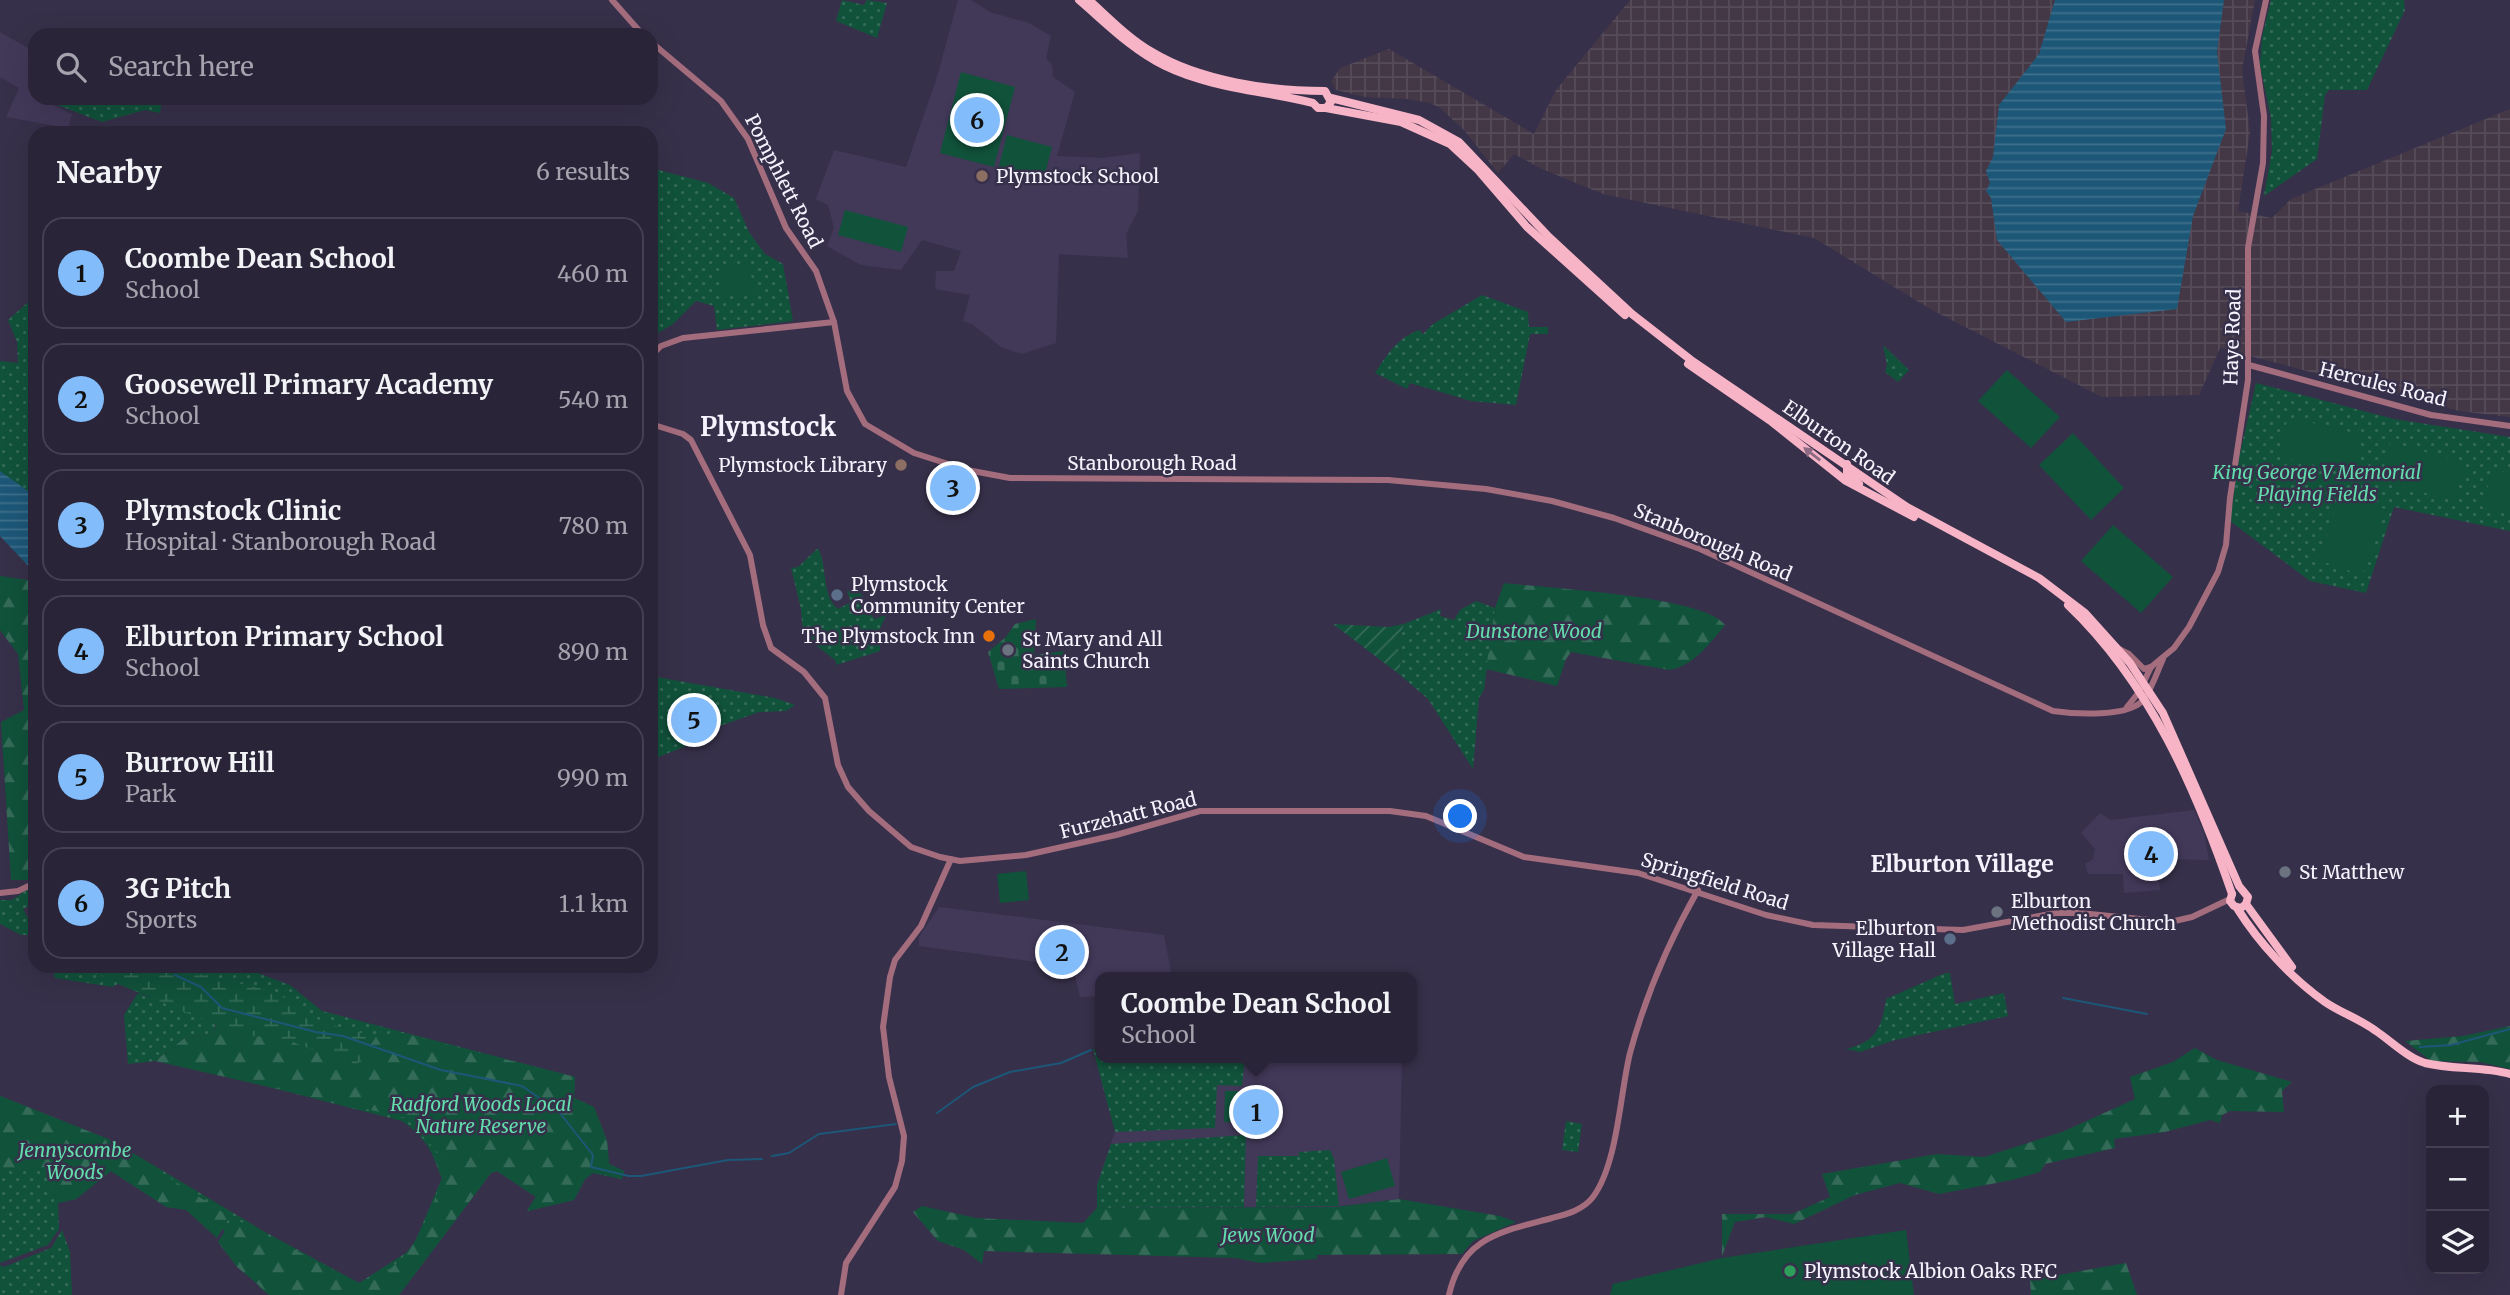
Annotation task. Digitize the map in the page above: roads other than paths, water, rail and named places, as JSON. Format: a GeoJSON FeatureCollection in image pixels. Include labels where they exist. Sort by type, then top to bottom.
{"type":"FeatureCollection","features":[{"type":"Feature","properties":{"kind":"main road"},"geometry":{"type":"LineString","coordinates":[[1079,0],[1134,47],[1168,67],[1202,79],[1313,103],[1318,108],[1326,108],[1331,97],[1325,91],[1235,80],[1170,62],[1140,44],[1089,0]]}},
{"type":"Feature","properties":{"kind":"main road"},"geometry":{"type":"LineString","coordinates":[[1313,103],[1317,92]]}},
{"type":"Feature","properties":{"kind":"main road","name":"Elburton Road"},"geometry":{"type":"LineString","coordinates":[[1331,97],[1419,120],[1459,142],[1549,237],[1632,314],[1691,360],[1847,464],[1907,508],[2039,578],[2085,612],[2119,649],[2147,686],[2248,897],[2235,902]]}},
{"type":"Feature","properties":{"kind":"main road","name":"Elburton Road"},"geometry":{"type":"LineString","coordinates":[[1326,108],[1401,122],[1450,144],[1477,169],[1527,227],[1614,306],[1833,471],[1869,494],[2000,562],[2064,601],[2097,632],[2158,718],[2235,902],[2312,990],[2422,1062],[2510,1074]]}},
{"type":"Feature","properties":{"kind":"main road"},"geometry":{"type":"LineString","coordinates":[[1821,447],[1838,460],[1833,471]]}},
{"type":"Feature","properties":{"kind":"main road"},"geometry":{"type":"LineString","coordinates":[[1847,464],[1847,473],[1869,494]]}},
{"type":"Feature","properties":{"kind":"main road"},"geometry":{"type":"LineString","coordinates":[[2235,902],[2243,891]]}},
{"type":"Feature","properties":{"kind":"street"},"geometry":{"type":"LineString","coordinates":[[612,0],[637,28]]}},
{"type":"Feature","properties":{"kind":"street","name":"Haye Road"},"geometry":{"type":"LineString","coordinates":[[2147,686],[2189,627],[2222,560],[2249,365],[2248,248],[2263,163],[2264,116],[2255,51],[2266,0]]}},
{"type":"Feature","properties":{"kind":"street","name":"Pomphlett Road"},"geometry":{"type":"LineString","coordinates":[[658,48],[712,92],[748,139],[786,228],[816,271],[834,322],[847,391],[865,424],[893,443],[934,460]]}},
{"type":"Feature","properties":{"kind":"street"},"geometry":{"type":"LineString","coordinates":[[658,349],[683,338],[834,322]]}},
{"type":"Feature","properties":{"kind":"street","name":"Hercules Road"},"geometry":{"type":"LineString","coordinates":[[2249,365],[2431,415],[2510,426]]}},
{"type":"Feature","properties":{"kind":"street","name":"Furzehatt Road"},"geometry":{"type":"LineString","coordinates":[[658,426],[683,434],[691,440],[750,555],[763,625],[771,648],[819,687],[831,719],[838,765],[857,800],[911,847],[951,859],[1026,855],[1116,835],[1193,812],[1340,810],[1410,812],[1446,823],[1524,857],[1589,866]]}},
{"type":"Feature","properties":{"kind":"street","name":"Stanborough Road"},"geometry":{"type":"LineString","coordinates":[[934,460],[967,470],[1010,478],[1388,480],[1519,494],[1614,518],[1691,545],[2046,710],[2082,715],[2125,708],[2142,696],[2147,686]]}},
{"type":"Feature","properties":{"kind":"street"},"geometry":{"type":"LineString","coordinates":[[2119,649],[2129,654],[2144,669],[2151,667],[2147,686]]}},
{"type":"Feature","properties":{"kind":"street","name":"Haye Road"},"geometry":{"type":"LineString","coordinates":[[2151,667],[2164,659]]}},
{"type":"Feature","properties":{"kind":"street"},"geometry":{"type":"LineString","coordinates":[[841,1295],[846,1263],[895,1187],[902,1161],[904,1136],[886,1066],[883,1027],[891,974],[895,960],[920,926],[951,859]]}},
{"type":"Feature","properties":{"kind":"street","name":"Springfield Road"},"geometry":{"type":"LineString","coordinates":[[1589,866],[1637,873],[1698,890],[1766,915],[1831,926],[1959,930],[2080,913],[2171,922],[2235,902]]}},
{"type":"Feature","properties":{"kind":"street"},"geometry":{"type":"LineString","coordinates":[[0,893],[18,891],[28,886]]}},
{"type":"Feature","properties":{"kind":"street"},"geometry":{"type":"LineString","coordinates":[[1449,1295],[1459,1262],[1475,1247],[1521,1226],[1574,1211],[1592,1198],[1607,1165],[1618,1124],[1635,1036],[1698,890]]}},
{"type":"Feature","properties":{"kind":"water"},"geometry":{"type":"Polygon","coordinates":[[[2055,0],[2224,0],[2217,52],[2226,129],[2193,216],[2177,309],[2066,322],[1997,240],[1991,198],[1986,191],[1990,183],[1986,171],[1993,157],[1999,105],[2039,54],[2055,0]]]}},
{"type":"Feature","properties":{"kind":"water"},"geometry":{"type":"Polygon","coordinates":[[[0,471],[28,491],[28,566],[0,536],[0,471]]]}},
{"type":"Feature","properties":{"kind":"waterway"},"geometry":{"type":"LineString","coordinates":[[175,975],[201,987],[222,1008],[316,1032],[343,1036],[441,1070],[522,1086],[559,1112],[593,1155],[591,1167],[629,1176],[641,1176],[728,1160],[762,1159]]}},
{"type":"Feature","properties":{"kind":"waterway"},"geometry":{"type":"LineString","coordinates":[[2063,998],[2147,1014]]}},
{"type":"Feature","properties":{"kind":"waterway"},"geometry":{"type":"LineString","coordinates":[[2420,1047],[2451,1045],[2510,1029]]}},
{"type":"Feature","properties":{"kind":"waterway"},"geometry":{"type":"LineString","coordinates":[[937,1113],[973,1087],[1010,1072],[1061,1063],[1091,1050]]}},
{"type":"Feature","properties":{"kind":"waterway"},"geometry":{"type":"LineString","coordinates":[[772,1156],[789,1153],[819,1134],[896,1124]]}},
{"type":"Feature","properties":{"kind":"place","name":"3G Pitch"},"geometry":{"type":"Point","coordinates":[977,120]}},
{"type":"Feature","properties":{"kind":"place","name":"Plymstock School"},"geometry":{"type":"Point","coordinates":[982,176]}},
{"type":"Feature","properties":{"kind":"place","name":"Plymstock Library"},"geometry":{"type":"Point","coordinates":[901,465]}},
{"type":"Feature","properties":{"kind":"place","name":"Plymstock Clinic"},"geometry":{"type":"Point","coordinates":[953,488]}},
{"type":"Feature","properties":{"kind":"place","name":"Plymstock Community Center"},"geometry":{"type":"Point","coordinates":[837,595]}},
{"type":"Feature","properties":{"kind":"place","name":"The Plymstock Inn"},"geometry":{"type":"Point","coordinates":[989,636]}},
{"type":"Feature","properties":{"kind":"place","name":"St Mary and All Saints Church"},"geometry":{"type":"Point","coordinates":[1008,650]}},
{"type":"Feature","properties":{"kind":"place","name":"Burrow Hill"},"geometry":{"type":"Point","coordinates":[694,720]}},
{"type":"Feature","properties":{"kind":"place","name":"Elburton Primary School"},"geometry":{"type":"Point","coordinates":[2151,854]}},
{"type":"Feature","properties":{"kind":"place","name":"St Matthew"},"geometry":{"type":"Point","coordinates":[2285,872]}},
{"type":"Feature","properties":{"kind":"place","name":"Elburton Methodist Church"},"geometry":{"type":"Point","coordinates":[1997,912]}},
{"type":"Feature","properties":{"kind":"place","name":"Elburton Village Hall"},"geometry":{"type":"Point","coordinates":[1950,939]}},
{"type":"Feature","properties":{"kind":"place","name":"Goosewell Primary Academy"},"geometry":{"type":"Point","coordinates":[1062,952]}},
{"type":"Feature","properties":{"kind":"place","name":"Coombe Dean School"},"geometry":{"type":"Point","coordinates":[1256,1112]}},
{"type":"Feature","properties":{"kind":"place","name":"Plymstock Albion Oaks RFC"},"geometry":{"type":"Point","coordinates":[1790,1271]}},
{"type":"Feature","properties":{"kind":"district","name":"Plymstock"},"geometry":{"type":"Point","coordinates":[768,427]}},
{"type":"Feature","properties":{"kind":"district","name":"Elburton Village"},"geometry":{"type":"Point","coordinates":[1962,864]}},
{"type":"Feature","properties":{"kind":"park label","name":"King George V Memorial Playing Fields"},"geometry":{"type":"Point","coordinates":[2317,483]}},
{"type":"Feature","properties":{"kind":"park label","name":"Dunstone Wood"},"geometry":{"type":"Point","coordinates":[1534,631]}},
{"type":"Feature","properties":{"kind":"park label","name":"Radford Woods Local Nature Reserve"},"geometry":{"type":"Point","coordinates":[481,1115]}},
{"type":"Feature","properties":{"kind":"park label","name":"Jennyscombe Woods"},"geometry":{"type":"Point","coordinates":[75,1161]}},
{"type":"Feature","properties":{"kind":"park label","name":"Jews Wood"},"geometry":{"type":"Point","coordinates":[1268,1235]}}]}
